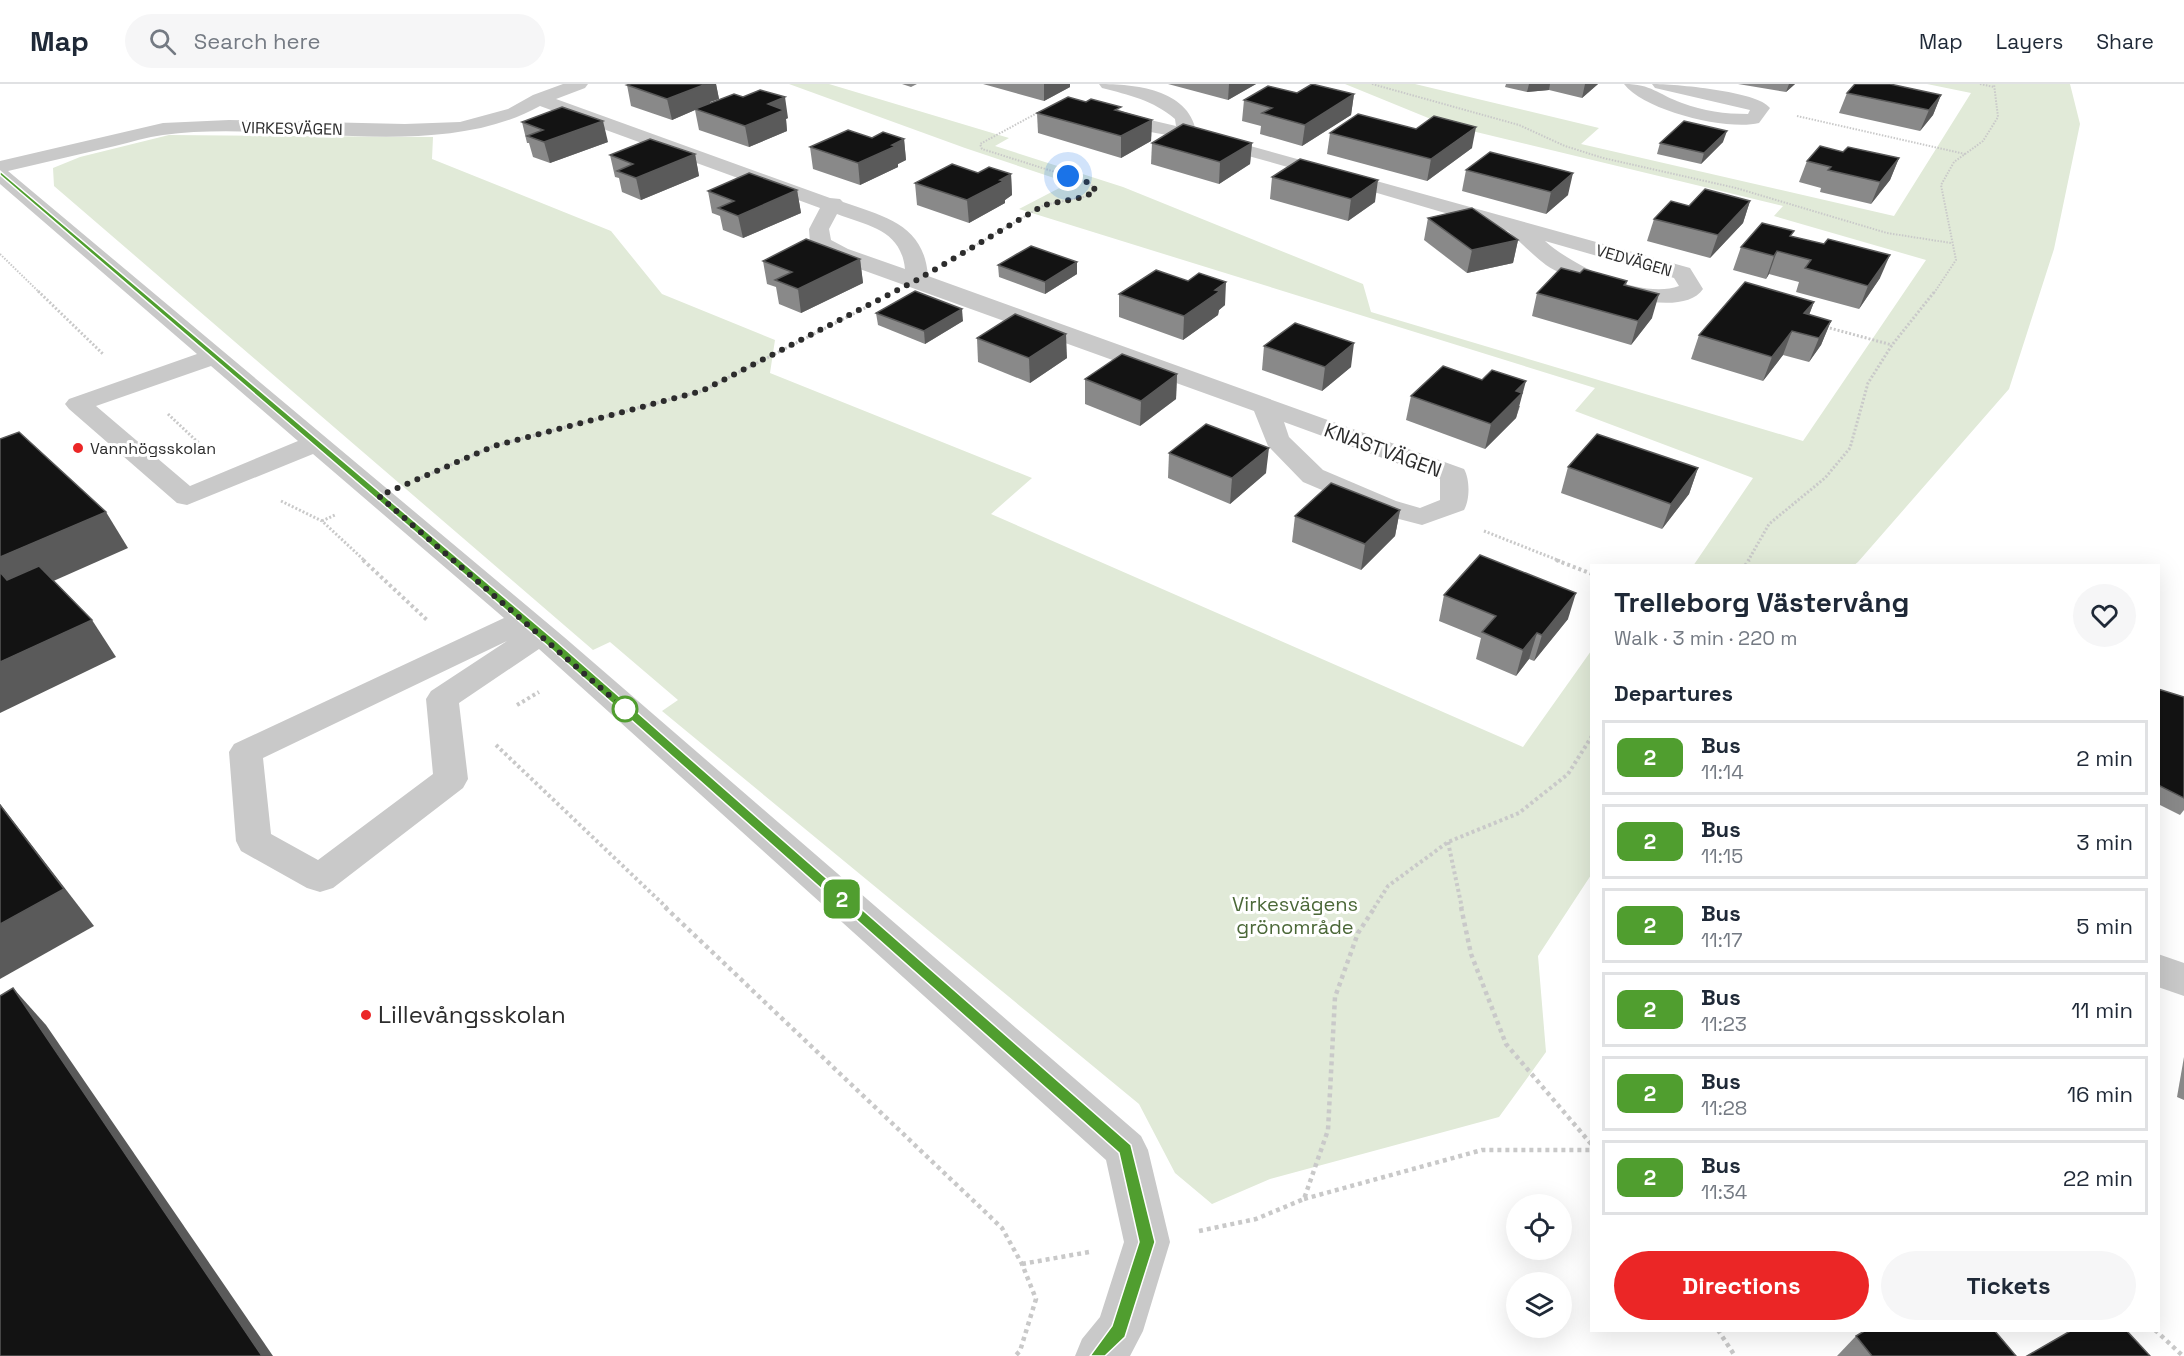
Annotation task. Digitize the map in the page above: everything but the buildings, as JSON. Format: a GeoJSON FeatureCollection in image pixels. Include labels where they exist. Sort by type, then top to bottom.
{"type":"FeatureCollection","features":[{"type":"Feature","properties":{"kind":"street","name":"VIRKESVÄGEN"},"geometry":{"type":"LineString","coordinates":[[0,167],[163,129],[229,126],[405,130],[461,128],[514,113],[539,99],[579,84]]}},
{"type":"Feature","properties":{"kind":"street","name":"VEDVÄGEN"},"geometry":{"type":"LineString","coordinates":[[1100,84],[1100,98],[1110,113],[1123,119],[1187,134],[1515,226],[1682,273],[1692,289],[1668,298],[1606,285],[1555,261],[1515,226]]}},
{"type":"Feature","properties":{"kind":"street"},"geometry":{"type":"LineString","coordinates":[[1108,84],[1167,103],[1184,117],[1187,134]]}},
{"type":"Feature","properties":{"kind":"street"},"geometry":{"type":"LineString","coordinates":[[1633,84],[1679,109],[1735,120],[1753,119],[1761,108],[1741,101],[1661,84]]}},
{"type":"Feature","properties":{"kind":"street"},"geometry":{"type":"LineString","coordinates":[[539,99],[832,203],[906,236],[916,261],[917,280]]}},
{"type":"Feature","properties":{"kind":"street"},"geometry":{"type":"LineString","coordinates":[[0,174],[539,633],[1126,1150],[1147,1242],[1119,1331],[1099,1356]]}},
{"type":"Feature","properties":{"kind":"street","name":"KNASTVÄGEN"},"geometry":{"type":"LineString","coordinates":[[832,203],[819,229],[821,243],[840,254],[1454,475],[1454,504],[1422,517],[1386,507],[1313,476],[1277,440],[1266,408]]}},
{"type":"Feature","properties":{"kind":"street"},"geometry":{"type":"LineString","coordinates":[[215,356],[78,404],[187,497],[316,442]]}},
{"type":"Feature","properties":{"kind":"street"},"geometry":{"type":"LineString","coordinates":[[539,633],[442,699],[451,779],[320,878],[254,841],[246,752],[442,660],[539,633]]}},
{"type":"Feature","properties":{"kind":"street"},"geometry":{"type":"LineString","coordinates":[[2160,970],[2184,981]]}},
{"type":"Feature","properties":{"kind":"path"},"geometry":{"type":"LineString","coordinates":[[1372,84],[1519,125],[1565,146],[1603,158],[1736,188],[1887,233],[1951,243]]}},
{"type":"Feature","properties":{"kind":"path"},"geometry":{"type":"LineString","coordinates":[[1746,564],[1769,524],[1825,478],[1850,448],[1868,383],[1892,345],[1946,278],[1956,260],[1941,184],[1954,162],[1983,141],[1998,117],[1994,85],[1980,84]]}},
{"type":"Feature","properties":{"kind":"path"},"geometry":{"type":"LineString","coordinates":[[1761,108],[1966,154]]}},
{"type":"Feature","properties":{"kind":"path"},"geometry":{"type":"LineString","coordinates":[[322,521],[494,446],[702,391],[917,280],[1044,205],[1084,197],[1096,191],[1090,183],[982,149],[980,144],[988,138],[1042,111]]}},
{"type":"Feature","properties":{"kind":"path"},"geometry":{"type":"LineString","coordinates":[[0,254],[243,484],[322,521],[434,627],[442,660]]}},
{"type":"Feature","properties":{"kind":"path"},"geometry":{"type":"LineString","coordinates":[[1825,327],[1892,345]]}},
{"type":"Feature","properties":{"kind":"path"},"geometry":{"type":"LineString","coordinates":[[1436,512],[1590,573]]}},
{"type":"Feature","properties":{"kind":"path"},"geometry":{"type":"LineString","coordinates":[[450,694],[454,704],[477,728],[1002,1228],[1022,1264],[1036,1299],[1020,1350],[1015,1356]]}},
{"type":"Feature","properties":{"kind":"path"},"geometry":{"type":"LineString","coordinates":[[1304,1199],[1328,1130],[1335,997],[1358,933],[1388,885],[1448,842],[1519,813],[1568,774],[1590,739]]}},
{"type":"Feature","properties":{"kind":"path"},"geometry":{"type":"LineString","coordinates":[[1448,842],[1471,954],[1506,1044],[1590,1143]]}},
{"type":"Feature","properties":{"kind":"path"},"geometry":{"type":"LineString","coordinates":[[1022,1264],[1147,1242],[1256,1219],[1304,1199],[1482,1150],[1590,1150]]}},
{"type":"Feature","properties":{"kind":"path"},"geometry":{"type":"LineString","coordinates":[[1719,1332],[1735,1356]]}},
{"type":"Feature","properties":{"kind":"path"},"geometry":{"type":"LineString","coordinates":[[2157,1332],[2183,1356]]}},
{"type":"Feature","properties":{"kind":"green space"},"geometry":{"type":"Polygon","coordinates":[[[789,84],[829,84],[1009,138],[995,146],[1123,187],[1363,284],[1371,312],[1803,441],[1926,260],[1774,216],[1783,206],[1443,124],[1345,84],[1415,84],[1599,128],[1581,144],[1894,216],[1971,93],[1927,84],[2070,84],[2080,124],[2054,249],[2009,389],[1856,564],[1694,564],[1753,478],[1575,411],[1595,388],[1019,209],[1069,183],[789,84]]]}},
{"type":"Feature","properties":{"kind":"green space","name":"Virkesvägens grönområde"},"geometry":{"type":"Polygon","coordinates":[[[169,135],[433,137],[432,159],[611,231],[662,294],[775,340],[770,373],[1032,478],[991,514],[1523,747],[1590,652],[1590,877],[1538,956],[1546,1052],[1499,1117],[1270,1179],[1212,1204],[1175,1173],[1139,1104],[662,711],[678,700],[610,642],[593,650],[54,186],[53,168],[80,157],[169,135]]]}},
{"type":"Feature","properties":{"kind":"bus line","name":"2"},"geometry":{"type":"LineString","coordinates":[[0,174],[553,644],[1126,1150],[1147,1242],[1119,1331],[1099,1356]]}},
{"type":"Feature","properties":{"kind":"place","name":"Vannhögsskolan"},"geometry":{"type":"Point","coordinates":[78,448]}},
{"type":"Feature","properties":{"kind":"place","name":"Lillevångsskolan"},"geometry":{"type":"Point","coordinates":[366,1015]}},
{"type":"Feature","properties":{"kind":"route"},"geometry":{"type":"LineString","coordinates":[[625,709],[553,644],[379,496],[494,446],[702,391],[917,280],[1044,205],[1084,197],[1096,191],[1090,183],[1068,176]]}}]}
